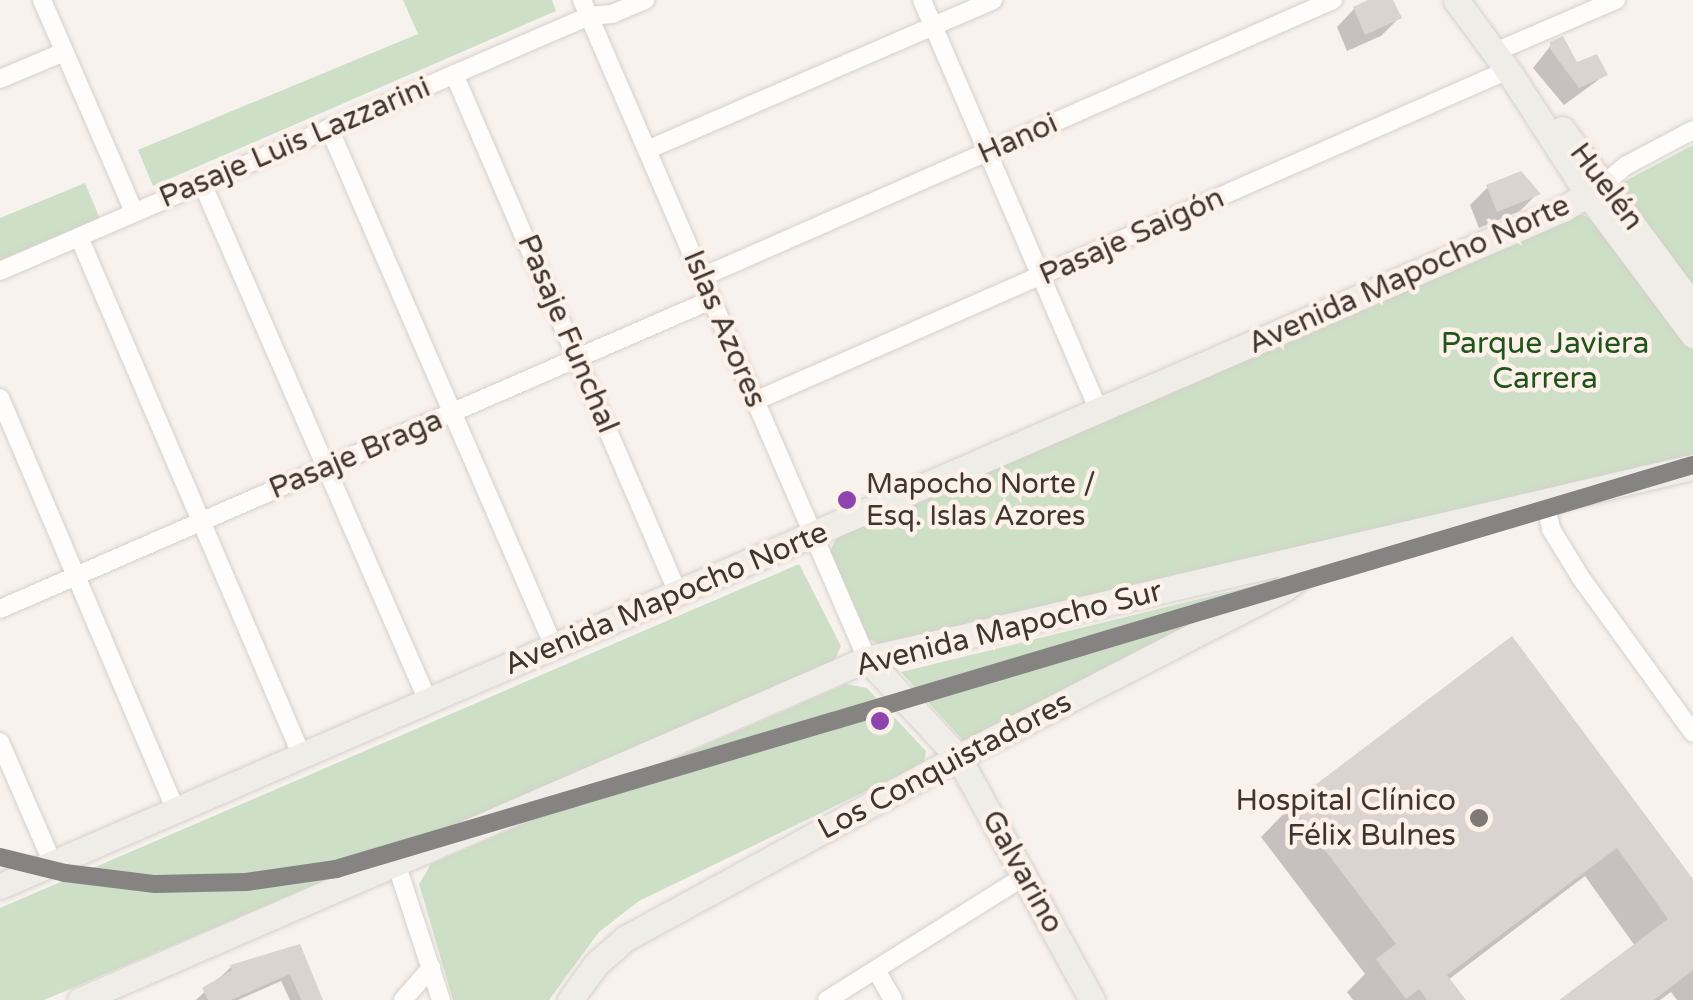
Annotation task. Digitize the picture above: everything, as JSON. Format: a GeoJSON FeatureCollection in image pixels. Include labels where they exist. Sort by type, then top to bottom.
{"type":"FeatureCollection","features":[{"type":"Feature","properties":{"kind":"main road","name":"Huelén"},"geometry":{"type":"LineString","coordinates":[[1456,0],[1505,66],[1532,112],[1693,306]]}},
{"type":"Feature","properties":{"kind":"main road","name":"Huelén"},"geometry":{"type":"LineString","coordinates":[[1596,190],[1693,334]]}},
{"type":"Feature","properties":{"kind":"main road","name":"Avenida Mapocho Norte"},"geometry":{"type":"LineString","coordinates":[[0,886],[813,536],[1596,190]]}},
{"type":"Feature","properties":{"kind":"main road","name":"Avenida Mapocho Sur"},"geometry":{"type":"LineString","coordinates":[[80,1000],[109,994],[396,863],[866,658],[1693,467]]}},
{"type":"Feature","properties":{"kind":"main road","name":"Los Conquistadores"},"geometry":{"type":"LineString","coordinates":[[570,1000],[596,964],[626,938],[958,757],[1283,589],[1336,551]]}},
{"type":"Feature","properties":{"kind":"main road","name":"Galvarino"},"geometry":{"type":"LineString","coordinates":[[866,658],[958,757],[1092,1000]]}},
{"type":"Feature","properties":{"kind":"street"},"geometry":{"type":"LineString","coordinates":[[42,0],[134,212]]}},
{"type":"Feature","properties":{"kind":"street","name":"Pasaje Luis Lazzarini"},"geometry":{"type":"LineString","coordinates":[[0,271],[454,74],[586,8],[612,14],[644,0]]}},
{"type":"Feature","properties":{"kind":"street"},"geometry":{"type":"LineString","coordinates":[[922,0],[1099,411]]}},
{"type":"Feature","properties":{"kind":"street"},"geometry":{"type":"LineString","coordinates":[[647,150],[993,0]]}},
{"type":"Feature","properties":{"kind":"street","name":"Hanoi"},"geometry":{"type":"LineString","coordinates":[[702,277],[1333,0]]}},
{"type":"Feature","properties":{"kind":"street","name":"Pasaje Saigón"},"geometry":{"type":"LineString","coordinates":[[755,401],[1042,277],[1505,66],[1616,0]]}},
{"type":"Feature","properties":{"kind":"street","name":"Islas Azores"},"geometry":{"type":"LineString","coordinates":[[586,8],[866,658]]}},
{"type":"Feature","properties":{"kind":"street"},"geometry":{"type":"LineString","coordinates":[[0,80],[64,52]]}},
{"type":"Feature","properties":{"kind":"street","name":"Pasaje Funchal"},"geometry":{"type":"LineString","coordinates":[[454,74],[678,594]]}},
{"type":"Feature","properties":{"kind":"street"},"geometry":{"type":"LineString","coordinates":[[330,128],[554,647]]}},
{"type":"Feature","properties":{"kind":"street"},"geometry":{"type":"LineString","coordinates":[[1596,190],[1627,165],[1693,130]]}},
{"type":"Feature","properties":{"kind":"street"},"geometry":{"type":"LineString","coordinates":[[202,184],[428,702]]}},
{"type":"Feature","properties":{"kind":"street"},"geometry":{"type":"LineString","coordinates":[[79,237],[302,756]]}},
{"type":"Feature","properties":{"kind":"street","name":"Pasaje Braga"},"geometry":{"type":"LineString","coordinates":[[0,608],[712,300]]}},
{"type":"Feature","properties":{"kind":"street"},"geometry":{"type":"LineString","coordinates":[[0,398],[176,810]]}},
{"type":"Feature","properties":{"kind":"street"},"geometry":{"type":"LineString","coordinates":[[1544,502],[1551,529],[1581,578],[1693,733]]}},
{"type":"Feature","properties":{"kind":"street"},"geometry":{"type":"LineString","coordinates":[[0,742],[53,864]]}},
{"type":"Feature","properties":{"kind":"street"},"geometry":{"type":"LineString","coordinates":[[396,863],[441,1000]]}},
{"type":"Feature","properties":{"kind":"street"},"geometry":{"type":"LineString","coordinates":[[826,1000],[1025,876]]}},
{"type":"Feature","properties":{"kind":"street"},"geometry":{"type":"LineString","coordinates":[[403,1000],[431,968]]}},
{"type":"Feature","properties":{"kind":"street"},"geometry":{"type":"LineString","coordinates":[[876,970],[893,1000]]}},
{"type":"Feature","properties":{"kind":"green space"},"geometry":{"type":"Polygon","coordinates":[[[403,0],[552,0],[556,11],[153,186],[138,150],[418,34],[403,0]]]}},
{"type":"Feature","properties":{"kind":"green space","name":"Parque Javiera Carrera"},"geometry":{"type":"Polygon","coordinates":[[[1693,145],[1693,291],[1614,187],[1693,145]]]}},
{"type":"Feature","properties":{"kind":"green space"},"geometry":{"type":"Polygon","coordinates":[[[85,183],[100,219],[0,260],[0,218],[85,183]]]}},
{"type":"Feature","properties":{"kind":"green space","name":"Parque Javiera Carrera"},"geometry":{"type":"Polygon","coordinates":[[[1571,215],[1584,215],[1597,224],[1693,350],[1693,454],[879,644],[865,638],[829,552],[839,534],[1571,215]]]}},
{"type":"Feature","properties":{"kind":"green space"},"geometry":{"type":"Polygon","coordinates":[[[799,564],[841,646],[833,664],[44,1000],[0,1000],[0,908],[799,564]]]}},
{"type":"Feature","properties":{"kind":"green space"},"geometry":{"type":"Polygon","coordinates":[[[1273,581],[967,745],[901,672],[1273,581]]]}},
{"type":"Feature","properties":{"kind":"green space"},"geometry":{"type":"Polygon","coordinates":[[[846,684],[867,688],[926,751],[924,763],[639,901],[599,932],[549,1000],[453,1000],[419,884],[431,864],[846,684]]]}},
{"type":"Feature","properties":{"kind":"building"},"geometry":{"type":"Polygon","coordinates":[[[1368,0],[1393,0],[1402,18],[1365,35],[1353,7],[1368,0]]]}},
{"type":"Feature","properties":{"kind":"building"},"geometry":{"type":"Polygon","coordinates":[[[1563,36],[1577,62],[1597,54],[1608,75],[1579,88],[1550,49],[1550,42],[1563,36]]]}},
{"type":"Feature","properties":{"kind":"building"},"geometry":{"type":"Polygon","coordinates":[[[1521,171],[1541,194],[1497,212],[1486,185],[1521,171]]]}},
{"type":"Feature","properties":{"kind":"building"},"geometry":{"type":"Polygon","coordinates":[[[1512,636],[1693,879],[1693,970],[1654,1000],[1559,1000],[1668,919],[1617,848],[1447,975],[1466,1000],[1427,1000],[1419,989],[1406,999],[1376,959],[1396,944],[1290,804],[1512,636]]]}},
{"type":"Feature","properties":{"kind":"building"},"geometry":{"type":"Polygon","coordinates":[[[300,944],[323,1000],[301,1000],[290,974],[231,1000],[208,1000],[202,988],[232,970],[230,965],[300,944]]]}},
{"type":"Feature","properties":{"kind":"transit line"},"geometry":{"type":"LineString","coordinates":[[0,857],[65,873],[155,884],[246,882],[336,869],[1693,465]]}},
{"type":"Feature","properties":{"kind":"place","name":"Mapocho Norte / Esq. Islas Azores"},"geometry":{"type":"Point","coordinates":[847,500]}},
{"type":"Feature","properties":{"kind":"place","name":"Hospital Clínico Félix Bulnes"},"geometry":{"type":"Point","coordinates":[1479,818]}}]}
